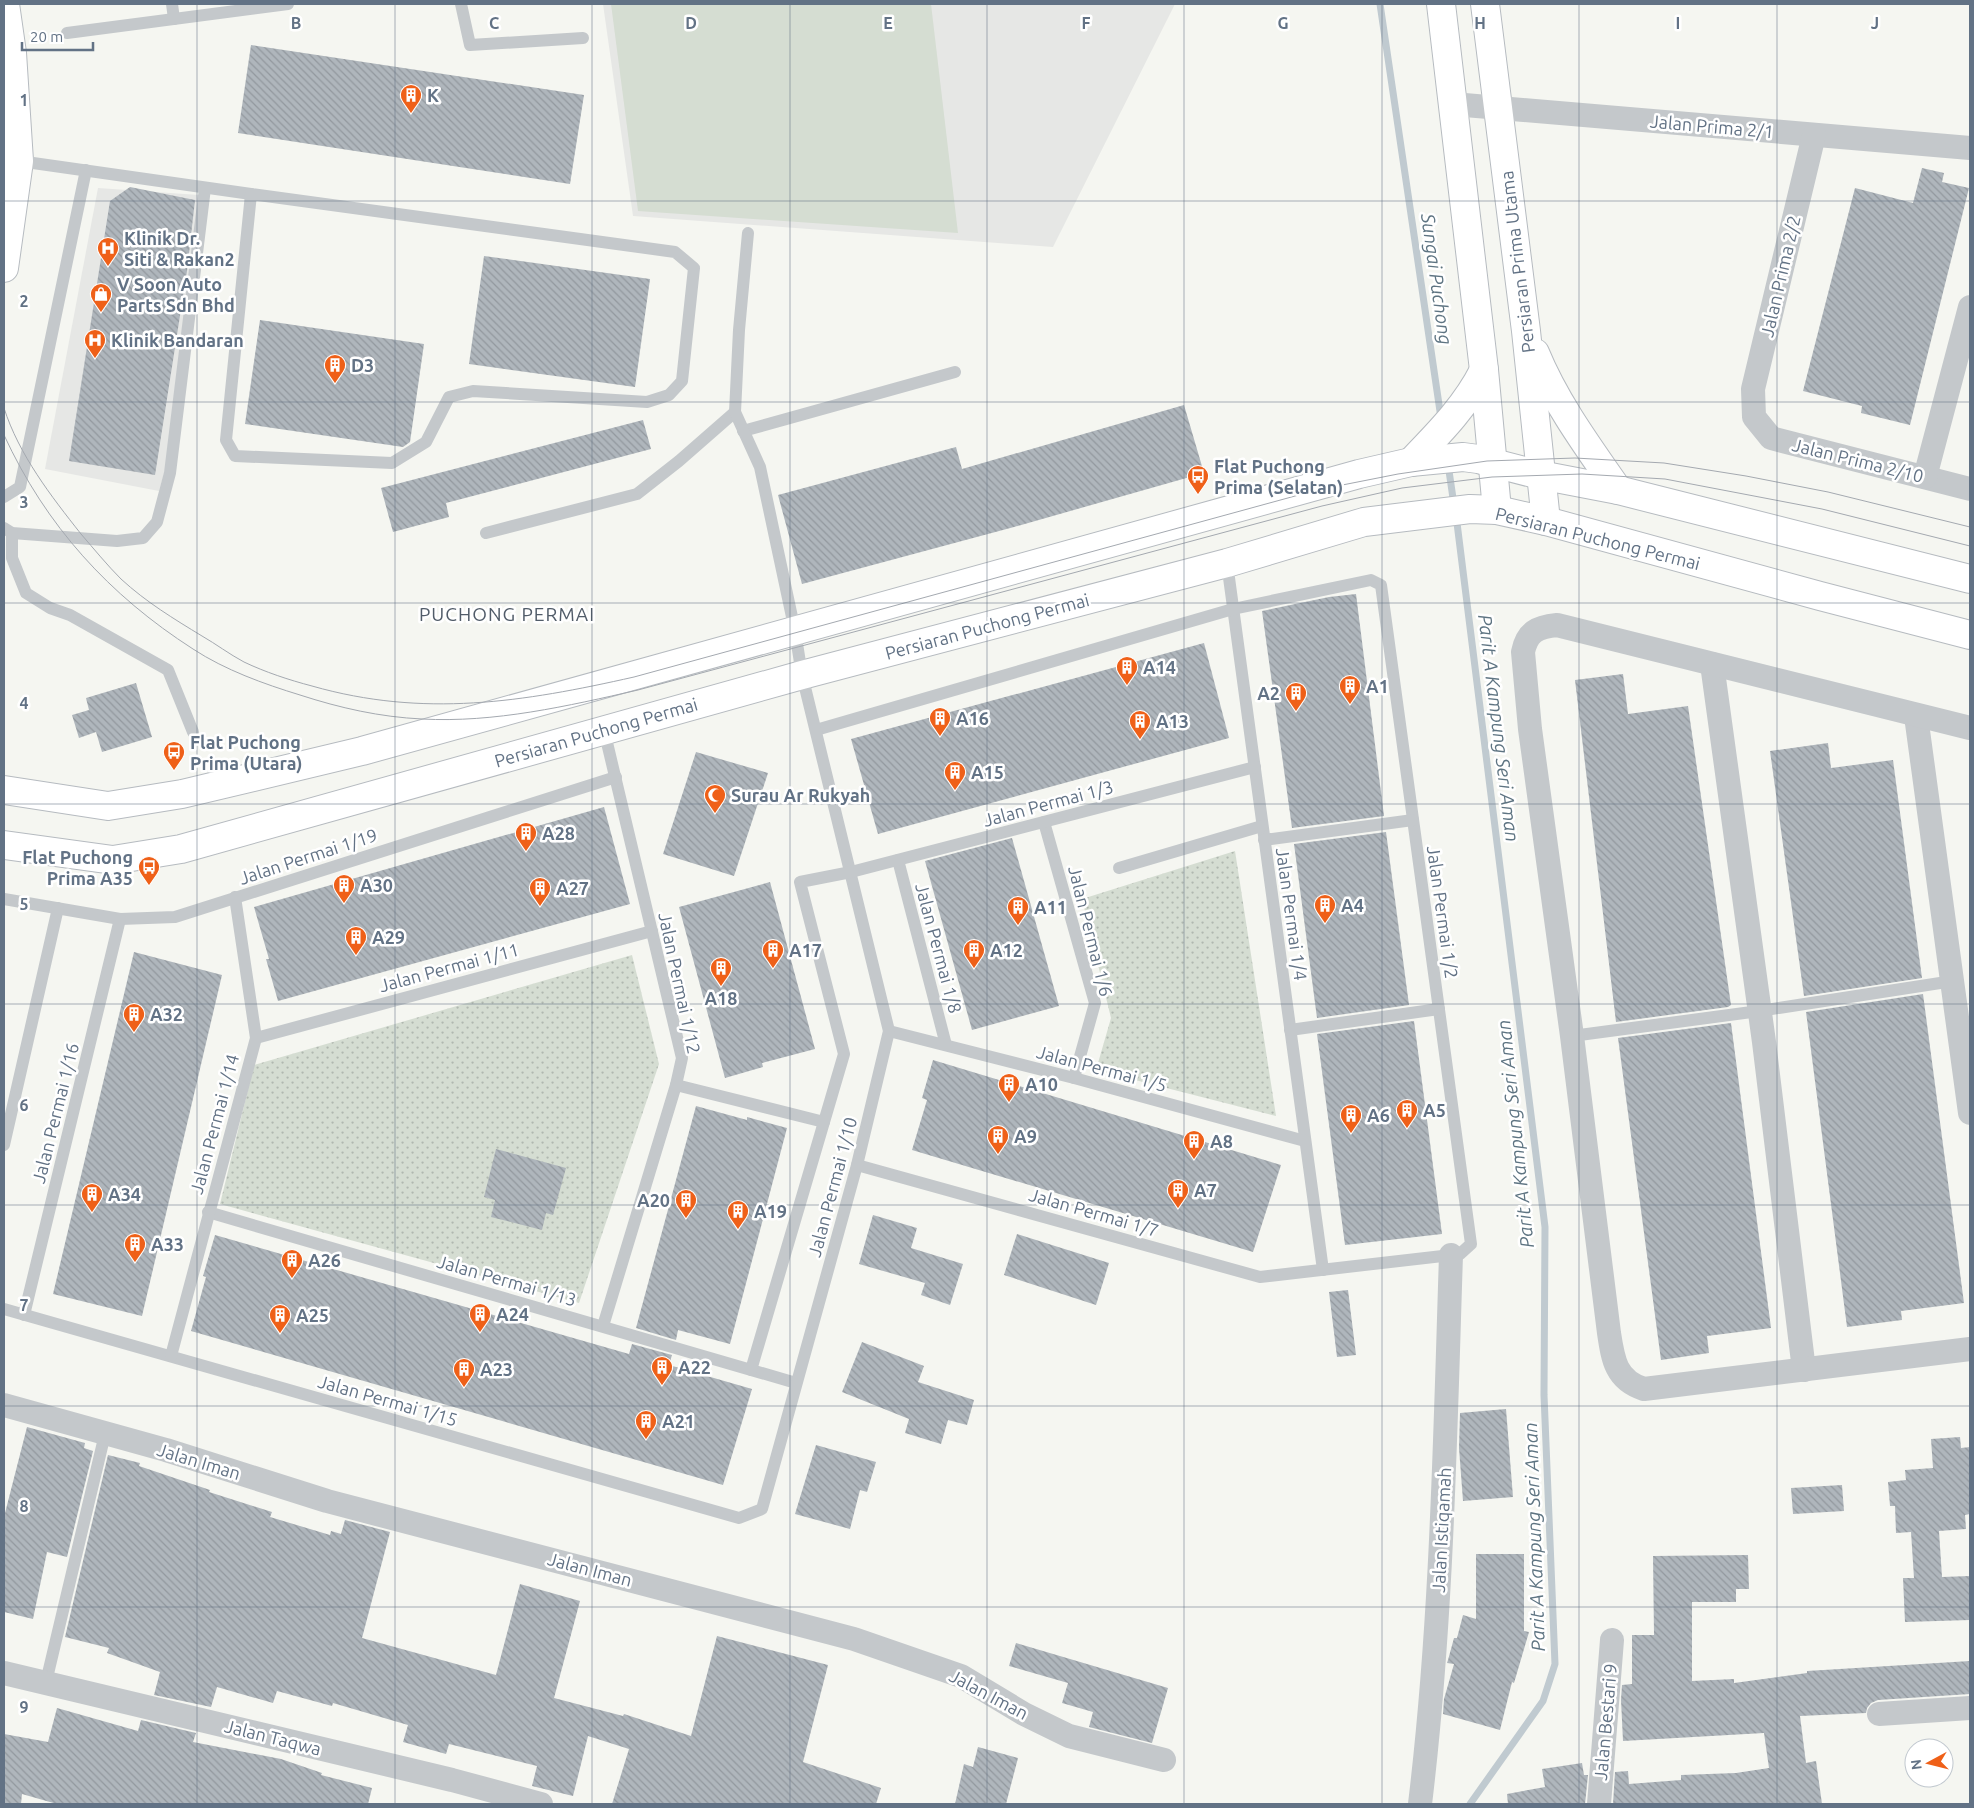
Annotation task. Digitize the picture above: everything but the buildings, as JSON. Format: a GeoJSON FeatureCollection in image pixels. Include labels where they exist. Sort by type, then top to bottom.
{"type":"FeatureCollection","features":[{"type":"Feature","properties":{"kind":"main road"},"geometry":{"type":"LineString","coordinates":[[4,268],[19,161],[12,53],[6,4]]}},
{"type":"Feature","properties":{"kind":"main road"},"geometry":{"type":"LineString","coordinates":[[1441,4],[1484,370],[1497,510]]}},
{"type":"Feature","properties":{"kind":"main road","name":"Persiaran Prima Utama"},"geometry":{"type":"LineString","coordinates":[[1485,4],[1526,331],[1546,521]]}},
{"type":"Feature","properties":{"kind":"main road"},"geometry":{"type":"LineString","coordinates":[[1526,331],[1545,379],[1618,490]]}},
{"type":"Feature","properties":{"kind":"main road"},"geometry":{"type":"LineString","coordinates":[[1411,462],[1448,423],[1474,391],[1484,370]]}},
{"type":"Feature","properties":{"kind":"main road"},"geometry":{"type":"LineString","coordinates":[[4,790],[108,806],[182,794],[362,751],[1359,474],[1411,462],[1463,457],[1493,463],[1540,475],[1618,490],[1970,580]]}},
{"type":"Feature","properties":{"kind":"main road","name":"Persiaran Puchong Permai"},"geometry":{"type":"LineString","coordinates":[[4,845],[113,860],[181,849],[802,675],[1227,563],[1364,522],[1470,509],[1497,510],[1546,521],[1970,635]]}},
{"type":"Feature","properties":{"kind":"street","name":"Jalan Prima 2/1"},"geometry":{"type":"LineString","coordinates":[[1453,104],[1970,148]]}},
{"type":"Feature","properties":{"kind":"street","name":"Jalan Prima 2/2"},"geometry":{"type":"LineString","coordinates":[[1754,417],[1754,388],[1814,135]]}},
{"type":"Feature","properties":{"kind":"street"},"geometry":{"type":"LineString","coordinates":[[1925,477],[1970,307]]}},
{"type":"Feature","properties":{"kind":"street","name":"Jalan Prima 2/10"},"geometry":{"type":"LineString","coordinates":[[1754,417],[1771,438],[1970,489]]}},
{"type":"Feature","properties":{"kind":"street"},"geometry":{"type":"LineString","coordinates":[[1970,728],[1556,625],[1540,627],[1526,640],[1523,652],[1530,729],[1572,1036],[1609,1333],[1616,1366],[1630,1385],[1644,1390],[1970,1349]]}},
{"type":"Feature","properties":{"kind":"street"},"geometry":{"type":"LineString","coordinates":[[1712,664],[1759,1012],[1804,1370]]}},
{"type":"Feature","properties":{"kind":"street"},"geometry":{"type":"LineString","coordinates":[[1916,716],[1969,1098]]}},
{"type":"Feature","properties":{"kind":"street","name":"Jalan Istiqamah"},"geometry":{"type":"LineString","coordinates":[[1420,1804],[1426,1754],[1441,1552],[1451,1255]]}},
{"type":"Feature","properties":{"kind":"street","name":"Jalan Iman"},"geometry":{"type":"LineString","coordinates":[[4,1405],[166,1450],[327,1500],[854,1639],[961,1676],[1024,1714],[1069,1736],[1164,1760]]}},
{"type":"Feature","properties":{"kind":"street","name":"Jalan Bestari 9"},"geometry":{"type":"LineString","coordinates":[[1599,1804],[1612,1640]]}},
{"type":"Feature","properties":{"kind":"street","name":"Jalan Taqwa"},"geometry":{"type":"LineString","coordinates":[[4,1673],[452,1780],[542,1804]]}},
{"type":"Feature","properties":{"kind":"street"},"geometry":{"type":"LineString","coordinates":[[1879,1714],[1970,1708]]}},
{"type":"Feature","properties":{"kind":"lane"},"geometry":{"type":"LineString","coordinates":[[172,4],[174,19]]}},
{"type":"Feature","properties":{"kind":"lane"},"geometry":{"type":"LineString","coordinates":[[67,33],[174,19],[234,7],[288,4]]}},
{"type":"Feature","properties":{"kind":"lane"},"geometry":{"type":"LineString","coordinates":[[461,4],[470,45],[584,38]]}},
{"type":"Feature","properties":{"kind":"lane"},"geometry":{"type":"LineString","coordinates":[[19,161],[675,252],[694,268],[682,381],[669,395],[647,402],[473,391],[449,397],[426,442],[392,463],[235,456],[226,440],[251,194]]}},
{"type":"Feature","properties":{"kind":"lane"},"geometry":{"type":"LineString","coordinates":[[4,497],[20,487],[86,170]]}},
{"type":"Feature","properties":{"kind":"lane"},"geometry":{"type":"LineString","coordinates":[[193,732],[168,670],[70,615],[50,608],[26,593],[12,558],[8,530],[117,541],[143,538],[157,522],[170,473],[205,188]]}},
{"type":"Feature","properties":{"kind":"lane"},"geometry":{"type":"LineString","coordinates":[[486,533],[637,494],[679,461],[735,412],[739,330],[748,234]]}},
{"type":"Feature","properties":{"kind":"lane"},"geometry":{"type":"LineString","coordinates":[[744,431],[955,372]]}},
{"type":"Feature","properties":{"kind":"lane","name":"Jalan Permai 1/10"},"geometry":{"type":"LineString","coordinates":[[735,412],[760,468],[795,631],[802,675],[889,1031],[857,1164],[762,1509]]}},
{"type":"Feature","properties":{"kind":"lane","name":"Jalan Permai 1/4"},"geometry":{"type":"LineString","coordinates":[[1227,563],[1323,1270]]}},
{"type":"Feature","properties":{"kind":"lane","name":"Jalan Permai 1/2"},"geometry":{"type":"LineString","coordinates":[[1233,609],[1372,580],[1381,585],[1471,1244],[1460,1254],[1323,1270]]}},
{"type":"Feature","properties":{"kind":"lane"},"geometry":{"type":"LineString","coordinates":[[816,730],[1233,609]]}},
{"type":"Feature","properties":{"kind":"lane","name":"Jalan Permai 1/12"},"geometry":{"type":"LineString","coordinates":[[603,1326],[676,1085],[682,1058],[604,730]]}},
{"type":"Feature","properties":{"kind":"lane","name":"Jalan Permai 1/3"},"geometry":{"type":"LineString","coordinates":[[851,872],[1254,767]]}},
{"type":"Feature","properties":{"kind":"lane","name":"Jalan Permai 1/19"},"geometry":{"type":"LineString","coordinates":[[4,899],[120,919],[175,918],[616,777]]}},
{"type":"Feature","properties":{"kind":"lane"},"geometry":{"type":"LineString","coordinates":[[1264,840],[1413,820]]}},
{"type":"Feature","properties":{"kind":"lane","name":"Jalan Permai 1/6"},"geometry":{"type":"LineString","coordinates":[[1044,822],[1095,1003],[1074,1078]]}},
{"type":"Feature","properties":{"kind":"lane"},"geometry":{"type":"LineString","coordinates":[[1119,868],[1262,826]]}},
{"type":"Feature","properties":{"kind":"lane","name":"Jalan Permai 1/8"},"geometry":{"type":"LineString","coordinates":[[898,860],[946,1045]]}},
{"type":"Feature","properties":{"kind":"lane","name":"Jalan Permai 1/10"},"geometry":{"type":"LineString","coordinates":[[751,1370],[844,1054],[800,882],[851,872]]}},
{"type":"Feature","properties":{"kind":"lane","name":"Jalan Permai 1/14"},"geometry":{"type":"LineString","coordinates":[[171,1356],[256,1038],[236,897]]}},
{"type":"Feature","properties":{"kind":"lane"},"geometry":{"type":"LineString","coordinates":[[4,1145],[58,908]]}},
{"type":"Feature","properties":{"kind":"lane","name":"Jalan Permai 1/16"},"geometry":{"type":"LineString","coordinates":[[24,1315],[120,919]]}},
{"type":"Feature","properties":{"kind":"lane","name":"Jalan Permai 1/11"},"geometry":{"type":"LineString","coordinates":[[256,1038],[652,931]]}},
{"type":"Feature","properties":{"kind":"lane"},"geometry":{"type":"LineString","coordinates":[[1572,1036],[1759,1012],[1953,981]]}},
{"type":"Feature","properties":{"kind":"lane"},"geometry":{"type":"LineString","coordinates":[[1290,1030],[1439,1009]]}},
{"type":"Feature","properties":{"kind":"lane","name":"Jalan Permai 1/5"},"geometry":{"type":"LineString","coordinates":[[889,1031],[1074,1078],[1305,1141]]}},
{"type":"Feature","properties":{"kind":"lane"},"geometry":{"type":"LineString","coordinates":[[676,1085],[824,1122]]}},
{"type":"Feature","properties":{"kind":"lane","name":"Jalan Permai 1/7"},"geometry":{"type":"LineString","coordinates":[[857,1164],[1260,1277],[1323,1270]]}},
{"type":"Feature","properties":{"kind":"lane","name":"Jalan Permai 1/13"},"geometry":{"type":"LineString","coordinates":[[208,1212],[796,1383]]}},
{"type":"Feature","properties":{"kind":"lane","name":"Jalan Permai 1/15"},"geometry":{"type":"LineString","coordinates":[[4,1309],[738,1518],[762,1509]]}},
{"type":"Feature","properties":{"kind":"lane"},"geometry":{"type":"LineString","coordinates":[[46,1682],[105,1434]]}},
{"type":"Feature","properties":{"kind":"shaded area"},"geometry":{"type":"Polygon","coordinates":[[[603,4],[1175,4],[1053,247],[633,216],[603,4]]]}},
{"type":"Feature","properties":{"kind":"shaded area"},"geometry":{"type":"Polygon","coordinates":[[[611,4],[931,4],[958,233],[638,211],[611,4]]]}},
{"type":"Feature","properties":{"kind":"shaded area"},"geometry":{"type":"Polygon","coordinates":[[[98,188],[199,195],[165,470],[159,491],[45,469],[98,188]]]}},
{"type":"Feature","properties":{"kind":"shaded area"},"geometry":{"type":"Polygon","coordinates":[[[1235,851],[1276,1116],[1096,1070],[1111,1018],[1082,899],[1235,851]]]}},
{"type":"Feature","properties":{"kind":"shaded area"},"geometry":{"type":"Polygon","coordinates":[[[632,955],[659,1064],[579,1303],[220,1204],[254,1065],[632,955]]]}},
{"type":"Feature","properties":{"kind":"waterway","name":"Sungai Puchong"},"geometry":{"type":"LineString","coordinates":[[1380,4],[1441,418]]}},
{"type":"Feature","properties":{"kind":"waterway","name":"Sungai Puchong"},"geometry":{"type":"LineString","coordinates":[[1448,464],[1454,505]]}},
{"type":"Feature","properties":{"kind":"waterway","name":"Parit A Kampung Seri Aman"},"geometry":{"type":"LineString","coordinates":[[1456,515],[1545,1227],[1544,1395],[1555,1664],[1543,1701],[1470,1804]]}},
{"type":"Feature","properties":{"kind":"tram line"},"geometry":{"type":"LineString","coordinates":[[4,408],[18,442],[47,490],[106,563],[140,595],[233,656],[260,669],[312,686],[353,696],[394,702],[434,704],[513,699],[593,686],[634,677],[1317,490],[1398,474],[1487,461],[1575,458],[1664,463],[1828,492],[1970,527]]}},
{"type":"Feature","properties":{"kind":"tram line"},"geometry":{"type":"LineString","coordinates":[[4,435],[39,499],[60,528],[107,582],[162,628],[218,664],[273,686],[345,708],[375,714],[422,719],[449,720],[504,716],[612,696],[1322,506],[1402,488],[1492,477],[1582,474],[1665,479],[1822,509],[1970,546]]}},
{"type":"Feature","properties":{"kind":"place","name":"K"},"geometry":{"type":"Point","coordinates":[411,114]}},
{"type":"Feature","properties":{"kind":"place","name":"Klinik Dr. Siti & Rakan2"},"geometry":{"type":"Point","coordinates":[108,267]}},
{"type":"Feature","properties":{"kind":"place","name":"V Soon Auto Parts Sdn Bhd"},"geometry":{"type":"Point","coordinates":[101,313]}},
{"type":"Feature","properties":{"kind":"place","name":"Klinik Bandaran"},"geometry":{"type":"Point","coordinates":[95,359]}},
{"type":"Feature","properties":{"kind":"place","name":"D3"},"geometry":{"type":"Point","coordinates":[335,384]}},
{"type":"Feature","properties":{"kind":"place","name":"Flat Puchong Prima (Selatan)"},"geometry":{"type":"Point","coordinates":[1198,495]}},
{"type":"Feature","properties":{"kind":"place","name":"A14"},"geometry":{"type":"Point","coordinates":[1127,686]}},
{"type":"Feature","properties":{"kind":"place","name":"A1"},"geometry":{"type":"Point","coordinates":[1350,705]}},
{"type":"Feature","properties":{"kind":"place","name":"A2"},"geometry":{"type":"Point","coordinates":[1296,712]}},
{"type":"Feature","properties":{"kind":"place","name":"A16"},"geometry":{"type":"Point","coordinates":[940,737]}},
{"type":"Feature","properties":{"kind":"place","name":"A13"},"geometry":{"type":"Point","coordinates":[1140,740]}},
{"type":"Feature","properties":{"kind":"place","name":"Flat Puchong Prima (Utara)"},"geometry":{"type":"Point","coordinates":[174,771]}},
{"type":"Feature","properties":{"kind":"place","name":"A15"},"geometry":{"type":"Point","coordinates":[955,791]}},
{"type":"Feature","properties":{"kind":"place","name":"Surau Ar Rukyah"},"geometry":{"type":"Point","coordinates":[715,814]}},
{"type":"Feature","properties":{"kind":"place","name":"A28"},"geometry":{"type":"Point","coordinates":[526,852]}},
{"type":"Feature","properties":{"kind":"place","name":"Flat Puchong Prima A35"},"geometry":{"type":"Point","coordinates":[149,886]}},
{"type":"Feature","properties":{"kind":"place","name":"A30"},"geometry":{"type":"Point","coordinates":[344,904]}},
{"type":"Feature","properties":{"kind":"place","name":"A27"},"geometry":{"type":"Point","coordinates":[540,907]}},
{"type":"Feature","properties":{"kind":"place","name":"A4"},"geometry":{"type":"Point","coordinates":[1325,924]}},
{"type":"Feature","properties":{"kind":"place","name":"A11"},"geometry":{"type":"Point","coordinates":[1018,926]}},
{"type":"Feature","properties":{"kind":"place","name":"A29"},"geometry":{"type":"Point","coordinates":[356,956]}},
{"type":"Feature","properties":{"kind":"place","name":"A17"},"geometry":{"type":"Point","coordinates":[773,969]}},
{"type":"Feature","properties":{"kind":"place","name":"A12"},"geometry":{"type":"Point","coordinates":[974,969]}},
{"type":"Feature","properties":{"kind":"place","name":"A18"},"geometry":{"type":"Point","coordinates":[721,987]}},
{"type":"Feature","properties":{"kind":"place","name":"A32"},"geometry":{"type":"Point","coordinates":[134,1033]}},
{"type":"Feature","properties":{"kind":"place","name":"A10"},"geometry":{"type":"Point","coordinates":[1009,1103]}},
{"type":"Feature","properties":{"kind":"place","name":"A5"},"geometry":{"type":"Point","coordinates":[1407,1129]}},
{"type":"Feature","properties":{"kind":"place","name":"A6"},"geometry":{"type":"Point","coordinates":[1351,1134]}},
{"type":"Feature","properties":{"kind":"place","name":"A9"},"geometry":{"type":"Point","coordinates":[998,1155]}},
{"type":"Feature","properties":{"kind":"place","name":"A8"},"geometry":{"type":"Point","coordinates":[1194,1160]}},
{"type":"Feature","properties":{"kind":"place","name":"A7"},"geometry":{"type":"Point","coordinates":[1178,1209]}},
{"type":"Feature","properties":{"kind":"place","name":"A34"},"geometry":{"type":"Point","coordinates":[92,1213]}},
{"type":"Feature","properties":{"kind":"place","name":"A20"},"geometry":{"type":"Point","coordinates":[686,1219]}},
{"type":"Feature","properties":{"kind":"place","name":"A19"},"geometry":{"type":"Point","coordinates":[738,1230]}},
{"type":"Feature","properties":{"kind":"place","name":"A33"},"geometry":{"type":"Point","coordinates":[135,1263]}},
{"type":"Feature","properties":{"kind":"place","name":"A26"},"geometry":{"type":"Point","coordinates":[292,1279]}},
{"type":"Feature","properties":{"kind":"place","name":"A24"},"geometry":{"type":"Point","coordinates":[480,1333]}},
{"type":"Feature","properties":{"kind":"place","name":"A25"},"geometry":{"type":"Point","coordinates":[280,1334]}},
{"type":"Feature","properties":{"kind":"place","name":"A22"},"geometry":{"type":"Point","coordinates":[662,1386]}},
{"type":"Feature","properties":{"kind":"place","name":"A23"},"geometry":{"type":"Point","coordinates":[464,1388]}},
{"type":"Feature","properties":{"kind":"place","name":"A21"},"geometry":{"type":"Point","coordinates":[646,1440]}},
{"type":"Feature","properties":{"kind":"district","name":"PUCHONG PERMAI"},"geometry":{"type":"Point","coordinates":[507,614]}}]}
